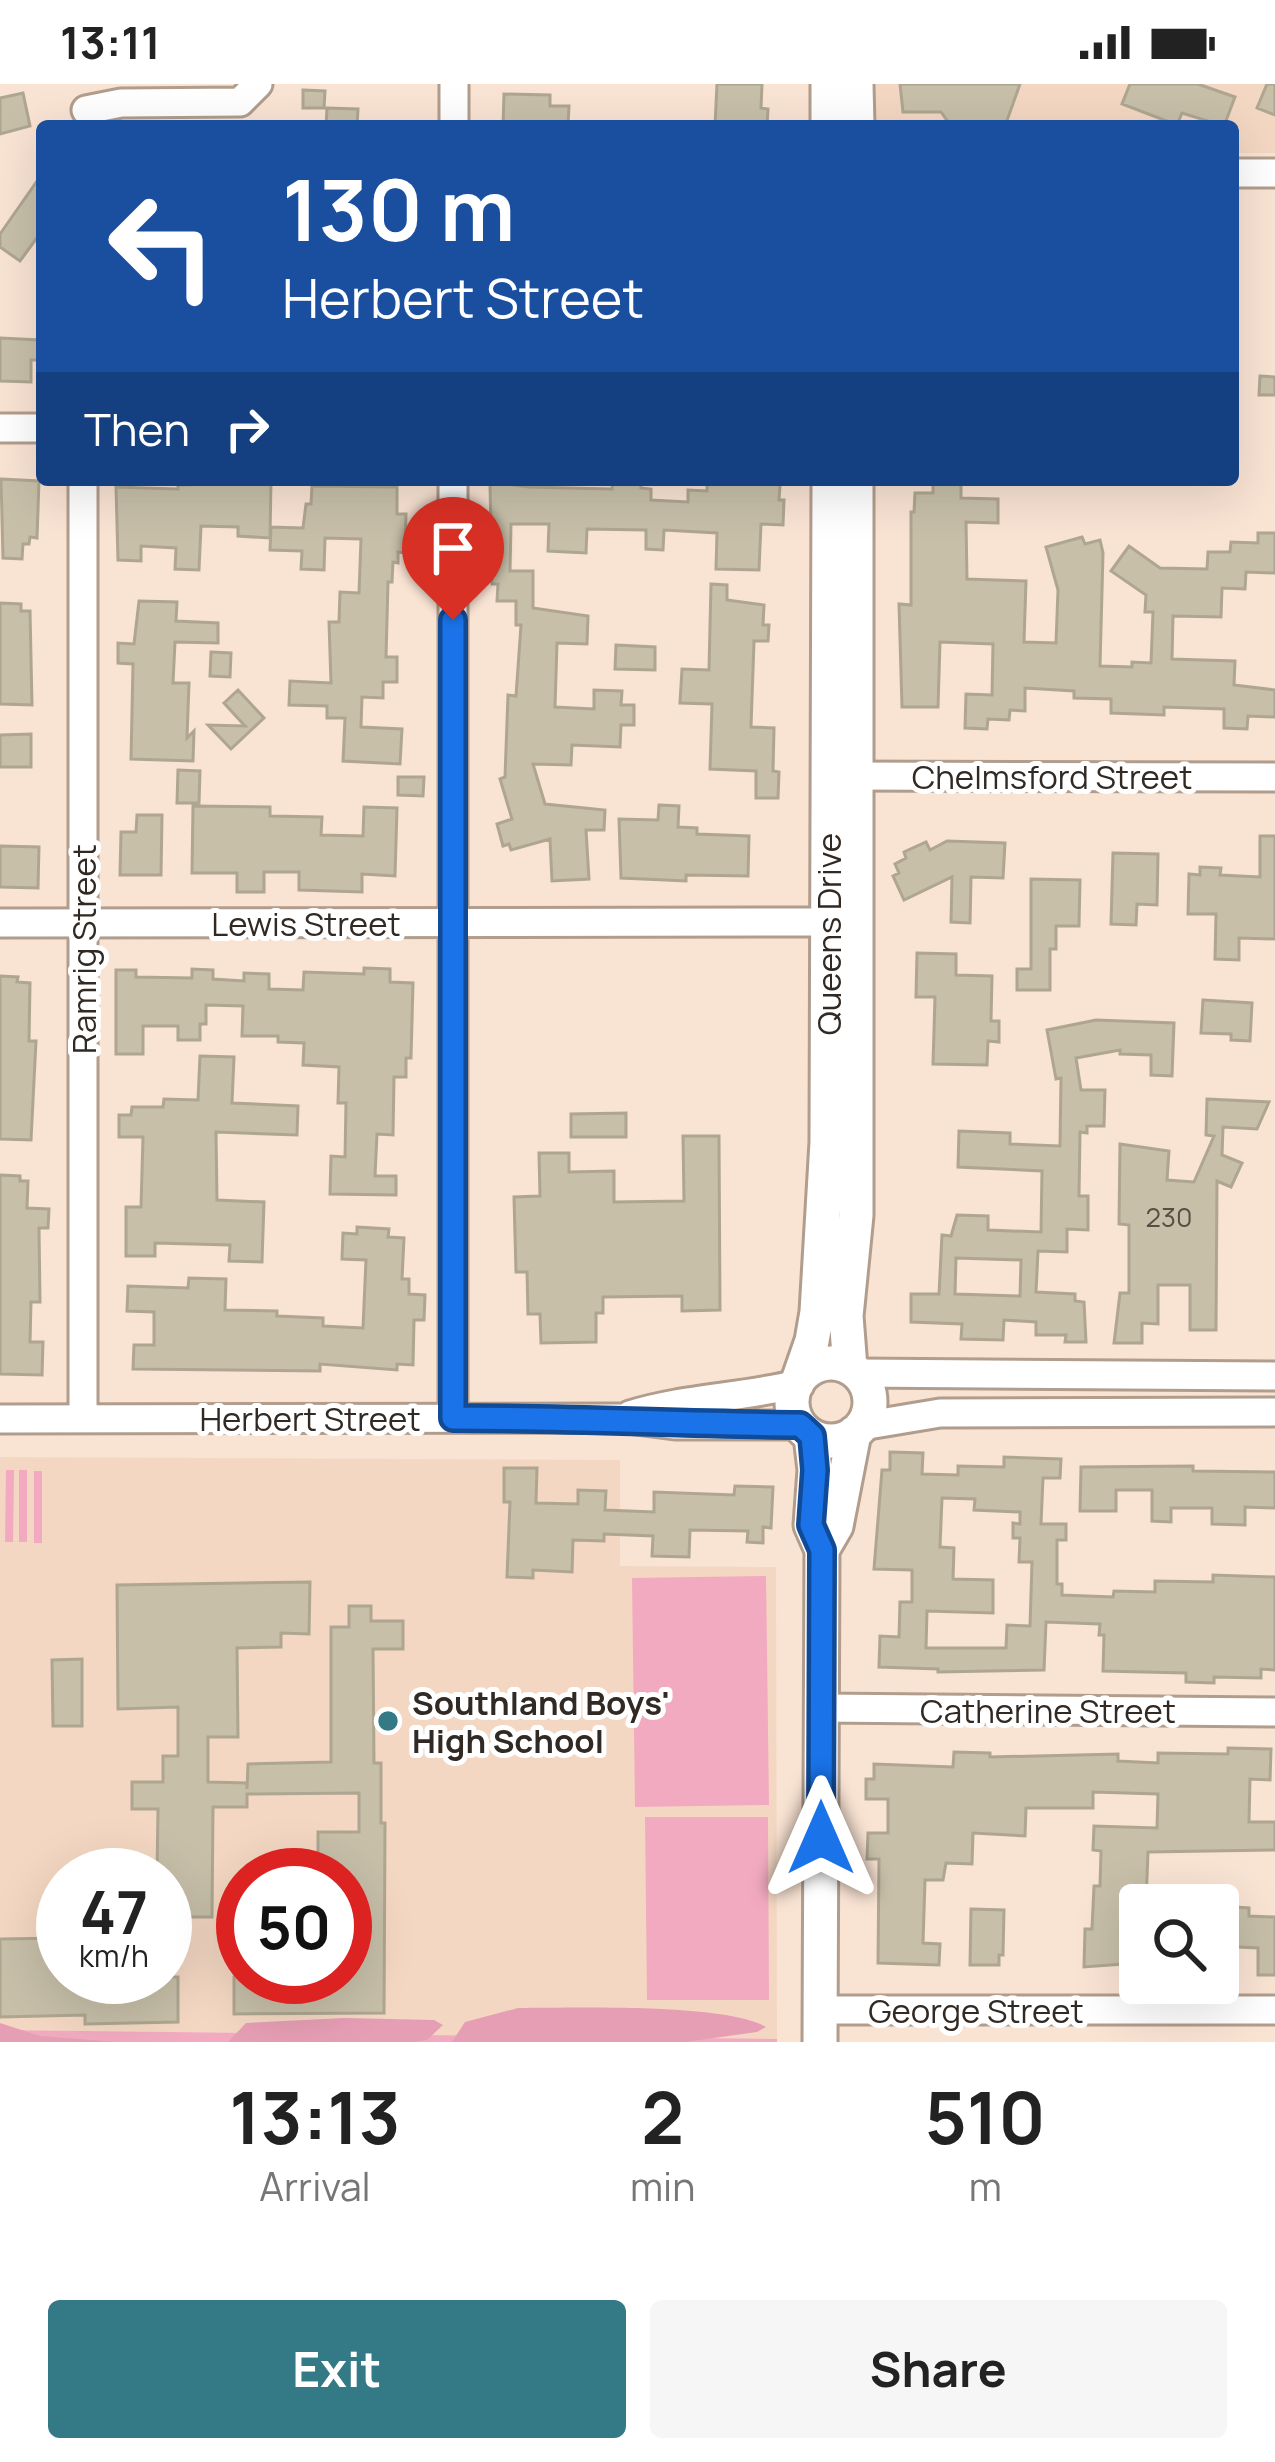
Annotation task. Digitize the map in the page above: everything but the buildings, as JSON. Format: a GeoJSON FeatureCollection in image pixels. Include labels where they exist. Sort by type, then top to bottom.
{"type":"FeatureCollection","features":[{"type":"Feature","properties":{"kind":"main road"},"geometry":{"type":"LineString","coordinates":[[828,84],[828,120]]}},
{"type":"Feature","properties":{"kind":"main road"},"geometry":{"type":"LineString","coordinates":[[856,84],[856,120]]}},
{"type":"Feature","properties":{"kind":"main road","name":"Queens Drive"},"geometry":{"type":"LineString","coordinates":[[829,486],[856,1215],[846,1316],[854,1371]]}},
{"type":"Feature","properties":{"kind":"main road","name":"Queens Drive"},"geometry":{"type":"LineString","coordinates":[[796,1384],[814,1336],[820,1272],[827,1113],[827,922],[842,776],[856,486]]}},
{"type":"Feature","properties":{"kind":"main road","name":"Herbert Street"},"geometry":{"type":"LineString","coordinates":[[796,1384],[814,1367],[838,1364],[854,1371]]}},
{"type":"Feature","properties":{"kind":"main road"},"geometry":{"type":"LineString","coordinates":[[822,1550],[836,1526],[870,1396],[854,1371]]}},
{"type":"Feature","properties":{"kind":"main road"},"geometry":{"type":"LineString","coordinates":[[796,1384],[792,1401],[806,1430],[815,1470],[811,1525],[822,1550],[820,2026]]}},
{"type":"Feature","properties":{"kind":"main road","name":"Herbert Street"},"geometry":{"type":"LineString","coordinates":[[806,1430],[833,1441],[858,1430]]}},
{"type":"Feature","properties":{"kind":"street"},"geometry":{"type":"LineString","coordinates":[[86,110],[122,103],[240,102],[258,84]]}},
{"type":"Feature","properties":{"kind":"street"},"geometry":{"type":"LineString","coordinates":[[454,84],[454,120]]}},
{"type":"Feature","properties":{"kind":"street"},"geometry":{"type":"LineString","coordinates":[[1239,173],[1275,173]]}},
{"type":"Feature","properties":{"kind":"street"},"geometry":{"type":"LineString","coordinates":[[0,428],[36,428]]}},
{"type":"Feature","properties":{"kind":"street","name":"Ramrig Street"},"geometry":{"type":"LineString","coordinates":[[83,486],[83,1419]]}},
{"type":"Feature","properties":{"kind":"street"},"geometry":{"type":"LineString","coordinates":[[453,486],[453,1418]]}},
{"type":"Feature","properties":{"kind":"street","name":"Chelmsford Street"},"geometry":{"type":"LineString","coordinates":[[842,776],[1275,776]]}},
{"type":"Feature","properties":{"kind":"street","name":"Lewis Street"},"geometry":{"type":"LineString","coordinates":[[0,923],[827,922]]}},
{"type":"Feature","properties":{"kind":"street","name":"Herbert Street"},"geometry":{"type":"LineString","coordinates":[[854,1371],[1275,1376]]}},
{"type":"Feature","properties":{"kind":"street","name":"Herbert Street"},"geometry":{"type":"LineString","coordinates":[[620,1418],[666,1404],[796,1384]]}},
{"type":"Feature","properties":{"kind":"street","name":"Herbert Street"},"geometry":{"type":"LineString","coordinates":[[858,1430],[940,1413],[1275,1412]]}},
{"type":"Feature","properties":{"kind":"street","name":"Herbert Street"},"geometry":{"type":"LineString","coordinates":[[0,1419],[620,1418],[806,1430]]}},
{"type":"Feature","properties":{"kind":"street","name":"Catherine Street"},"geometry":{"type":"LineString","coordinates":[[821,1708],[1275,1712]]}},
{"type":"Feature","properties":{"kind":"street","name":"George Street"},"geometry":{"type":"LineString","coordinates":[[820,2026],[1275,2010]]}},
{"type":"Feature","properties":{"kind":"shaded area"},"geometry":{"type":"Polygon","coordinates":[[[874,84],[1275,84],[1275,153],[1239,153],[1239,120],[874,120],[874,84]]]}},
{"type":"Feature","properties":{"kind":"shaded area","name":"Southland Boys' High School"},"geometry":{"type":"Polygon","coordinates":[[[0,1457],[620,1460],[620,1566],[776,1567],[777,2039],[0,2030],[0,1457]]]}},
{"type":"Feature","properties":{"kind":"shaded area"},"geometry":{"type":"Polygon","coordinates":[[[6,1470],[14,1470],[13,1542],[5,1542],[6,1470]]]}},
{"type":"Feature","properties":{"kind":"shaded area"},"geometry":{"type":"Polygon","coordinates":[[[19,1470],[27,1470],[27,1542],[19,1542],[19,1470]]]}},
{"type":"Feature","properties":{"kind":"shaded area"},"geometry":{"type":"Polygon","coordinates":[[[34,1471],[42,1471],[42,1543],[34,1543],[34,1471]]]}},
{"type":"Feature","properties":{"kind":"shaded area"},"geometry":{"type":"Polygon","coordinates":[[[766,1576],[769,1805],[635,1807],[632,1578],[766,1576]]]}},
{"type":"Feature","properties":{"kind":"shaded area"},"geometry":{"type":"Polygon","coordinates":[[[645,1817],[768,1817],[769,2000],[647,2000],[645,1817]]]}},
{"type":"Feature","properties":{"kind":"shaded area"},"geometry":{"type":"Polygon","coordinates":[[[518,2008],[684,2010],[746,2019],[766,2027],[685,2042],[452,2042],[465,2022],[518,2008]]]}},
{"type":"Feature","properties":{"kind":"shaded area"},"geometry":{"type":"Polygon","coordinates":[[[434,2020],[443,2025],[427,2040],[414,2042],[228,2042],[246,2023],[434,2020]]]}},
{"type":"Feature","properties":{"kind":"shaded area"},"geometry":{"type":"Polygon","coordinates":[[[0,2023],[40,2036],[116,2042],[0,2042],[0,2023]]]}},
{"type":"Feature","properties":{"kind":"shaded area"},"geometry":{"type":"Polygon","coordinates":[[[0,2030],[777,2039],[777,2042],[0,2042],[0,2030]]]}},
{"type":"Feature","properties":{"kind":"place","name":"Southland Boys' High School"},"geometry":{"type":"Point","coordinates":[388,1721]}},
{"type":"Feature","properties":{"kind":"route"},"geometry":{"type":"LineString","coordinates":[[453,620],[453,1418],[800,1425],[812,1436],[811,1525],[822,1550],[821,1838]]}}]}
